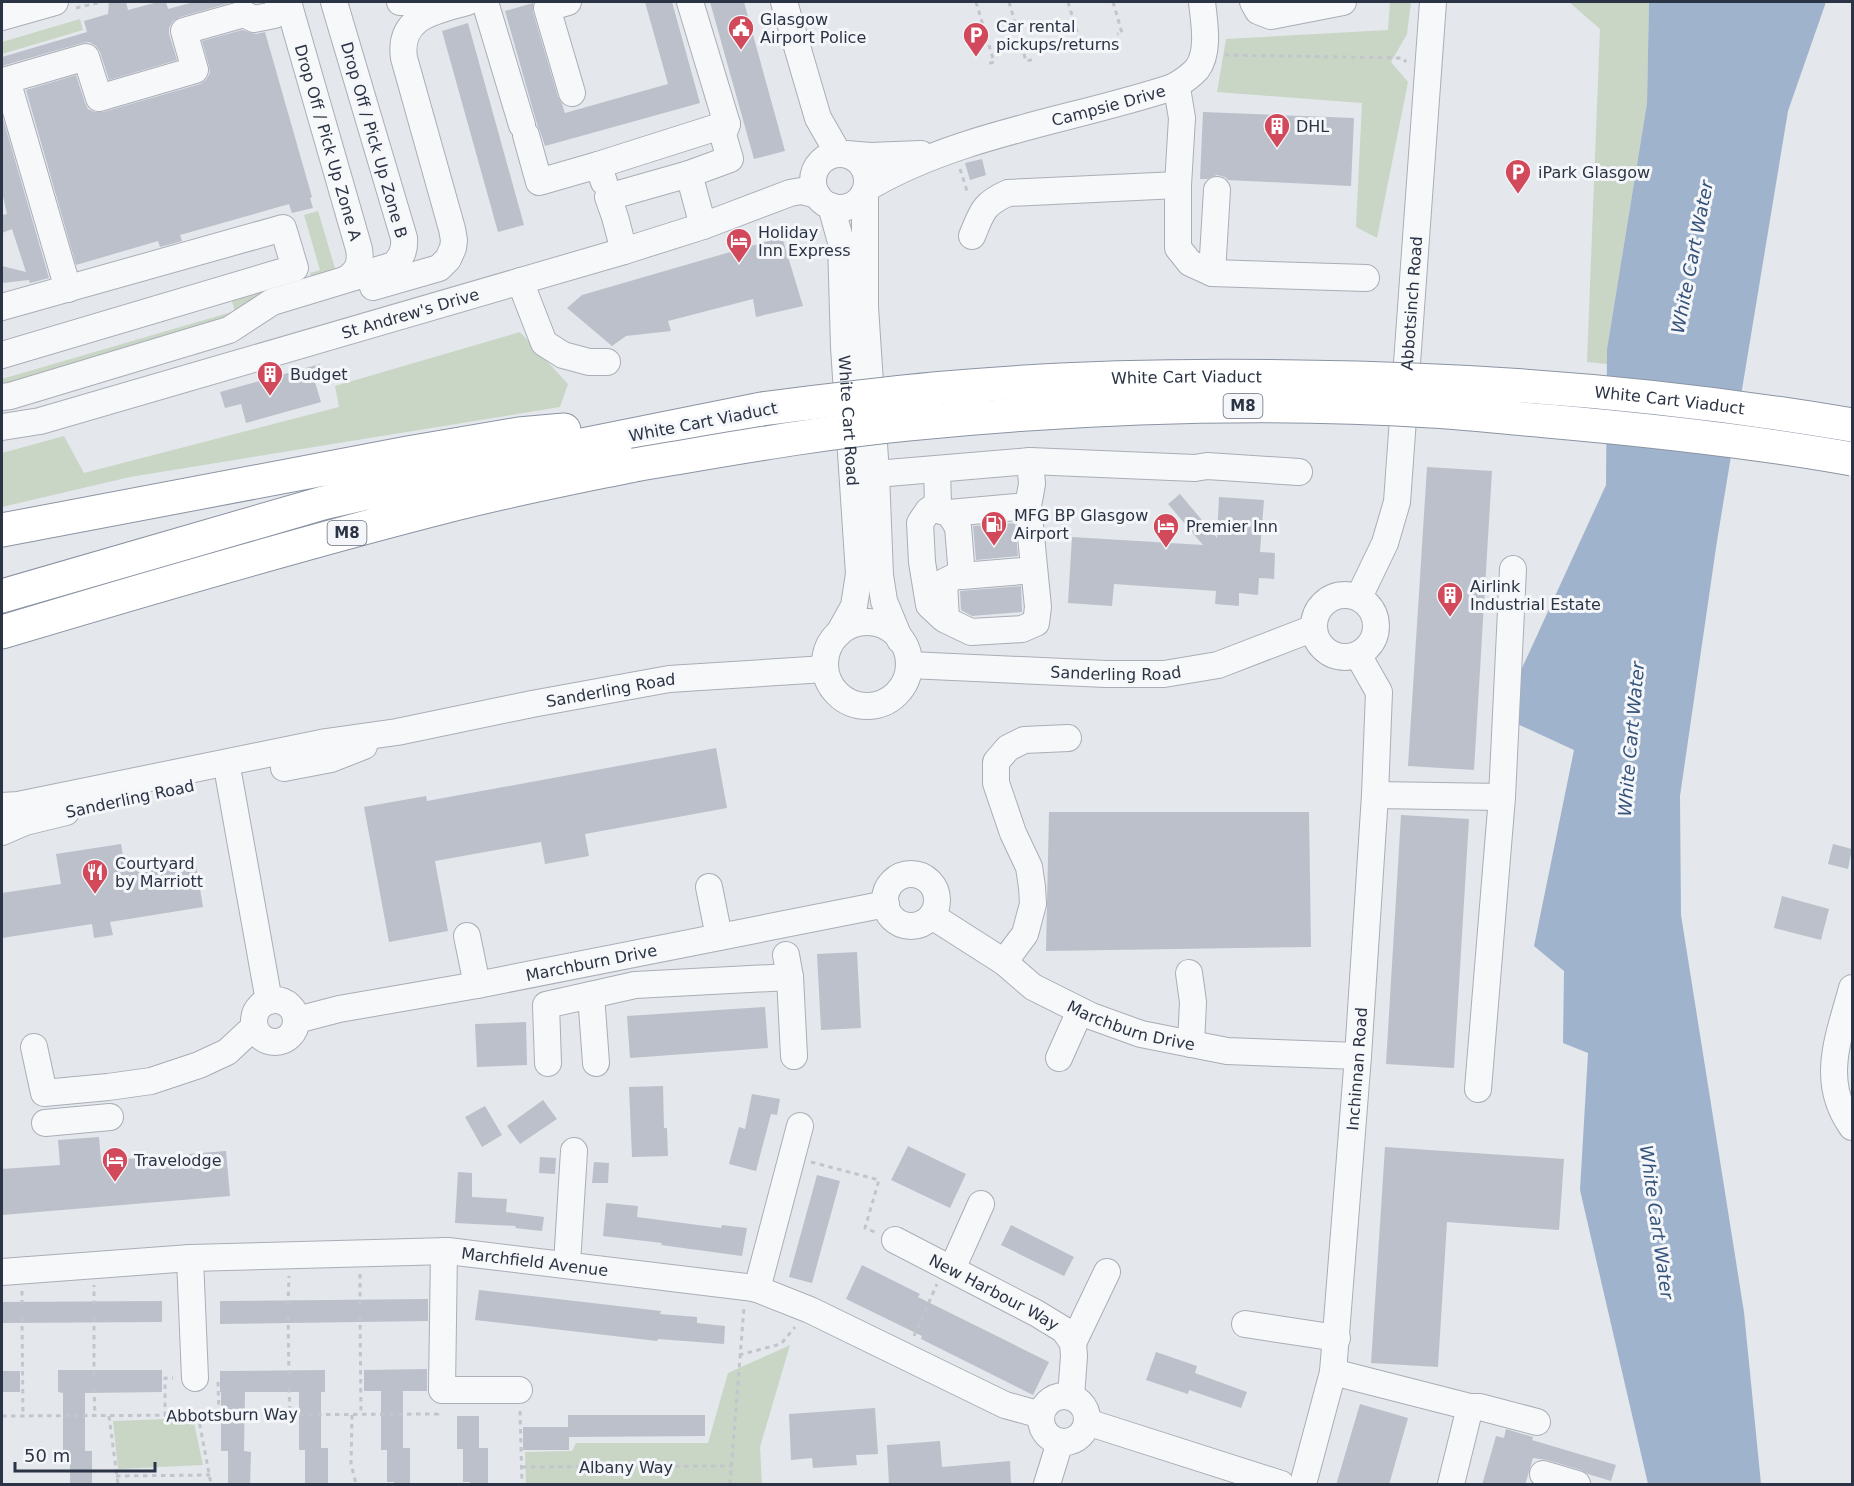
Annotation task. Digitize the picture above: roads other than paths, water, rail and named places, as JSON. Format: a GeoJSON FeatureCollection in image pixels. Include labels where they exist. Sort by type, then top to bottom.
{"type":"FeatureCollection","features":[{"type":"Feature","properties":{"kind":"highway","name":"White Cart Viaduct"},"geometry":{"type":"LineString","coordinates":[[525,459],[762,409],[979,385],[1078,379],[1283,376],[1516,384],[1683,400],[1852,425]]}},
{"type":"Feature","properties":{"kind":"highway","name":"White Cart Viaduct"},"geometry":{"type":"LineString","coordinates":[[525,459],[634,465],[727,449],[904,425],[1037,413],[1259,406],[1434,411],[1626,428],[1752,443],[1852,459]]}},
{"type":"Feature","properties":{"kind":"highway"},"geometry":{"type":"LineString","coordinates":[[2,530],[408,453],[525,459]]}},
{"type":"Feature","properties":{"kind":"highway","name":"M8"},"geometry":{"type":"LineString","coordinates":[[2,632],[163,584],[425,512],[525,459]]}},
{"type":"Feature","properties":{"kind":"highway","name":"M8"},"geometry":{"type":"LineString","coordinates":[[2,596],[323,503],[525,459]]}},
{"type":"Feature","properties":{"kind":"highway"},"geometry":{"type":"LineString","coordinates":[[2,643],[163,584]]}},
{"type":"Feature","properties":{"kind":"street"},"geometry":{"type":"LineString","coordinates":[[2,17],[55,2]]}},
{"type":"Feature","properties":{"kind":"street"},"geometry":{"type":"LineString","coordinates":[[68,289],[8,80],[86,57],[99,98],[195,70],[184,31],[244,14],[254,19],[274,15],[279,6],[278,2]]}},
{"type":"Feature","properties":{"kind":"street","name":"Drop Off / Pick Up Zone A"},"geometry":{"type":"LineString","coordinates":[[288,2],[359,249],[361,260],[356,272],[348,278]]}},
{"type":"Feature","properties":{"kind":"street","name":"Drop Off / Pick Up Zone B"},"geometry":{"type":"LineString","coordinates":[[229,330],[272,302],[394,265],[402,256],[405,247],[334,2]]}},
{"type":"Feature","properties":{"kind":"street"},"geometry":{"type":"LineString","coordinates":[[400,2],[414,2]]}},
{"type":"Feature","properties":{"kind":"street"},"geometry":{"type":"LineString","coordinates":[[2,397],[439,268],[448,260],[454,240],[402,45],[406,33],[414,22],[432,13],[467,2]]}},
{"type":"Feature","properties":{"kind":"street"},"geometry":{"type":"LineString","coordinates":[[485,2],[539,182],[727,124]]}},
{"type":"Feature","properties":{"kind":"street"},"geometry":{"type":"LineString","coordinates":[[568,2],[548,8],[573,93]]}},
{"type":"Feature","properties":{"kind":"street"},"geometry":{"type":"LineString","coordinates":[[608,197],[689,174],[730,159],[723,135],[727,124],[690,2]]}},
{"type":"Feature","properties":{"kind":"street"},"geometry":{"type":"LineString","coordinates":[[783,2],[818,118],[843,154],[861,163],[866,171],[866,190],[857,202],[840,208],[824,201],[813,186],[813,177],[822,160],[829,156],[843,154]]}},
{"type":"Feature","properties":{"kind":"street","name":"Campsie Drive"},"geometry":{"type":"LineString","coordinates":[[866,190],[897,170],[951,150],[1173,87],[1188,78],[1198,67],[1203,55],[1205,38],[1202,2]]}},
{"type":"Feature","properties":{"kind":"street"},"geometry":{"type":"LineString","coordinates":[[1253,2],[1258,10],[1270,16],[1343,2]]}},
{"type":"Feature","properties":{"kind":"street","name":"Abbotsinch Road"},"geometry":{"type":"LineString","coordinates":[[1359,597],[1385,543],[1397,502],[1433,2]]}},
{"type":"Feature","properties":{"kind":"street"},"geometry":{"type":"LineString","coordinates":[[1173,87],[1178,94],[1182,118],[1178,185],[1178,248],[1190,262],[1212,273],[1365,278]]}},
{"type":"Feature","properties":{"kind":"street","name":"Campsie Drive"},"geometry":{"type":"LineString","coordinates":[[843,154],[909,155],[951,150]]}},
{"type":"Feature","properties":{"kind":"street"},"geometry":{"type":"LineString","coordinates":[[598,165],[624,250]]}},
{"type":"Feature","properties":{"kind":"street"},"geometry":{"type":"LineString","coordinates":[[689,174],[703,226]]}},
{"type":"Feature","properties":{"kind":"street"},"geometry":{"type":"LineString","coordinates":[[972,236],[983,209],[1008,193],[1178,185]]}},
{"type":"Feature","properties":{"kind":"street","name":"White Cart Road"},"geometry":{"type":"LineString","coordinates":[[866,190],[865,307],[881,584],[884,601],[900,639]]}},
{"type":"Feature","properties":{"kind":"street"},"geometry":{"type":"LineString","coordinates":[[1212,273],[1217,190]]}},
{"type":"Feature","properties":{"kind":"street","name":"St Andrew's Drive"},"geometry":{"type":"LineString","coordinates":[[2,427],[40,421],[520,281],[703,226],[790,193],[801,191],[824,201]]}},
{"type":"Feature","properties":{"kind":"street","name":"White Cart Road"},"geometry":{"type":"LineString","coordinates":[[824,201],[841,242],[844,347],[860,574],[854,606],[839,633]]}},
{"type":"Feature","properties":{"kind":"street"},"geometry":{"type":"LineString","coordinates":[[2,307],[283,228],[295,268],[2,355]]}},
{"type":"Feature","properties":{"kind":"street"},"geometry":{"type":"LineString","coordinates":[[520,281],[544,343],[563,355],[589,362],[607,362]]}},
{"type":"Feature","properties":{"kind":"street"},"geometry":{"type":"LineString","coordinates":[[1028,506],[943,509],[928,512],[920,523],[922,562],[929,604],[946,620],[970,632],[1022,629],[1036,622],[1038,607],[1028,506],[1032,484],[1030,461]]}},
{"type":"Feature","properties":{"kind":"street","name":"White Cart Road"},"geometry":{"type":"LineString","coordinates":[[876,474],[1030,461],[1195,468],[1208,466],[1299,472]]}},
{"type":"Feature","properties":{"kind":"street"},"geometry":{"type":"LineString","coordinates":[[937,468],[943,509],[958,527],[959,576]]}},
{"type":"Feature","properties":{"kind":"street"},"geometry":{"type":"LineString","coordinates":[[1478,1089],[1502,797],[1513,569]]}},
{"type":"Feature","properties":{"kind":"street"},"geometry":{"type":"LineString","coordinates":[[946,620],[944,582],[959,576],[1034,570]]}},
{"type":"Feature","properties":{"kind":"street"},"geometry":{"type":"LineString","coordinates":[[1340,595],[1359,597],[1368,604],[1374,613],[1377,626],[1370,646],[1358,655],[1347,657],[1329,653],[1321,645],[1314,628],[1315,617],[1321,606],[1329,599],[1340,595]]}},
{"type":"Feature","properties":{"kind":"street"},"geometry":{"type":"LineString","coordinates":[[867,622],[886,627],[900,639],[908,654],[909,665],[902,688],[884,703],[873,706],[861,706],[840,696],[832,687],[825,669],[828,647],[839,633],[848,627],[867,622]]}},
{"type":"Feature","properties":{"kind":"street","name":"Sanderling Road"},"geometry":{"type":"LineString","coordinates":[[909,665],[1106,674],[1164,674],[1218,664],[1314,628]]}},
{"type":"Feature","properties":{"kind":"street","name":"Inchinnan Road"},"geometry":{"type":"LineString","coordinates":[[1303,1485],[1333,1372],[1358,1056],[1375,795],[1379,692],[1358,655]]}},
{"type":"Feature","properties":{"kind":"street","name":"Sanderling Road"},"geometry":{"type":"LineString","coordinates":[[2,806],[18,805],[326,742],[397,732],[669,679],[825,669]]}},
{"type":"Feature","properties":{"kind":"street","name":"Sanderling Road"},"geometry":{"type":"LineString","coordinates":[[2,832],[46,816],[332,759],[397,732]]}},
{"type":"Feature","properties":{"kind":"street"},"geometry":{"type":"LineString","coordinates":[[1004,962],[1025,934],[1033,904],[1029,867],[1013,833],[996,783],[996,762],[1008,748],[1024,740],[1068,738]]}},
{"type":"Feature","properties":{"kind":"street"},"geometry":{"type":"LineString","coordinates":[[229,778],[269,1001]]}},
{"type":"Feature","properties":{"kind":"street"},"geometry":{"type":"LineString","coordinates":[[1375,795],[1502,797]]}},
{"type":"Feature","properties":{"kind":"street"},"geometry":{"type":"LineString","coordinates":[[909,874],[925,878],[935,891],[937,899],[932,916],[925,922],[907,926],[892,917],[886,904],[886,895],[890,886],[895,880],[909,874]]}},
{"type":"Feature","properties":{"kind":"street"},"geometry":{"type":"LineString","coordinates":[[709,887],[719,937]]}},
{"type":"Feature","properties":{"kind":"street","name":"Marchburn Drive"},"geometry":{"type":"LineString","coordinates":[[297,1020],[339,1009],[477,985],[886,904]]}},
{"type":"Feature","properties":{"kind":"street","name":"Marchburn Drive"},"geometry":{"type":"LineString","coordinates":[[932,916],[1004,962],[1033,987],[1080,1011],[1141,1034],[1227,1051],[1358,1056]]}},
{"type":"Feature","properties":{"kind":"street"},"geometry":{"type":"LineString","coordinates":[[467,936],[477,985]]}},
{"type":"Feature","properties":{"kind":"street"},"geometry":{"type":"LineString","coordinates":[[627,955],[635,985]]}},
{"type":"Feature","properties":{"kind":"street"},"geometry":{"type":"LineString","coordinates":[[548,1063],[546,1005],[635,985],[788,966],[794,1056]]}},
{"type":"Feature","properties":{"kind":"street"},"geometry":{"type":"LineString","coordinates":[[1189,973],[1193,1002],[1191,1044]]}},
{"type":"Feature","properties":{"kind":"street"},"geometry":{"type":"LineString","coordinates":[[1852,988],[1833,1059],[1834,1087],[1844,1115],[1852,1127]]}},
{"type":"Feature","properties":{"kind":"street"},"geometry":{"type":"LineString","coordinates":[[591,995],[596,1063]]}},
{"type":"Feature","properties":{"kind":"street"},"geometry":{"type":"LineString","coordinates":[[277,1000],[291,1007],[297,1020],[293,1034],[282,1042],[275,1043],[262,1038],[254,1027],[256,1011],[262,1004],[269,1001],[277,1000]]}},
{"type":"Feature","properties":{"kind":"street"},"geometry":{"type":"LineString","coordinates":[[1059,1058],[1080,1011]]}},
{"type":"Feature","properties":{"kind":"street"},"geometry":{"type":"LineString","coordinates":[[44,1093],[151,1081],[199,1065],[227,1052],[254,1027]]}},
{"type":"Feature","properties":{"kind":"street"},"geometry":{"type":"LineString","coordinates":[[34,1047],[44,1093],[38,1131],[103,1119],[111,1122],[108,1087]]}},
{"type":"Feature","properties":{"kind":"street"},"geometry":{"type":"LineString","coordinates":[[751,1288],[800,1126]]}},
{"type":"Feature","properties":{"kind":"street"},"geometry":{"type":"LineString","coordinates":[[567,1264],[574,1151]]}},
{"type":"Feature","properties":{"kind":"street"},"geometry":{"type":"LineString","coordinates":[[949,1268],[981,1204]]}},
{"type":"Feature","properties":{"kind":"street","name":"New Harbour Way"},"geometry":{"type":"LineString","coordinates":[[895,1240],[1036,1313],[1064,1330],[1073,1343],[1071,1397]]}},
{"type":"Feature","properties":{"kind":"street"},"geometry":{"type":"LineString","coordinates":[[444,1251],[442,1390],[519,1390]]}},
{"type":"Feature","properties":{"kind":"street","name":"Marchfield Avenue"},"geometry":{"type":"LineString","coordinates":[[2,1272],[190,1258],[444,1251],[567,1264],[751,1288],[810,1310],[1005,1406],[1041,1415]]}},
{"type":"Feature","properties":{"kind":"street"},"geometry":{"type":"LineString","coordinates":[[190,1258],[195,1378]]}},
{"type":"Feature","properties":{"kind":"street"},"geometry":{"type":"LineString","coordinates":[[1073,1343],[1107,1272]]}},
{"type":"Feature","properties":{"kind":"street"},"geometry":{"type":"LineString","coordinates":[[1245,1324],[1337,1338]]}},
{"type":"Feature","properties":{"kind":"street"},"geometry":{"type":"LineString","coordinates":[[1333,1372],[1537,1422]]}},
{"type":"Feature","properties":{"kind":"street"},"geometry":{"type":"LineString","coordinates":[[1055,1397],[1071,1397],[1083,1407],[1087,1422],[1084,1429],[1074,1439],[1060,1442],[1053,1440],[1043,1429],[1041,1415],[1048,1401],[1055,1397]]}},
{"type":"Feature","properties":{"kind":"street"},"geometry":{"type":"LineString","coordinates":[[1451,1485],[1470,1407]]}},
{"type":"Feature","properties":{"kind":"street"},"geometry":{"type":"LineString","coordinates":[[1087,1422],[1281,1485]]}},
{"type":"Feature","properties":{"kind":"street"},"geometry":{"type":"LineString","coordinates":[[1047,1485],[1060,1442]]}},
{"type":"Feature","properties":{"kind":"street"},"geometry":{"type":"LineString","coordinates":[[1543,1474],[1577,1485]]}},
{"type":"Feature","properties":{"kind":"water","name":"White Cart Water"},"geometry":{"type":"Polygon","coordinates":[[[1649,2],[1826,2],[1788,111],[1717,541],[1680,796],[1681,915],[1744,1312],[1761,1484],[1648,1484],[1580,1190],[1588,1053],[1563,1043],[1564,971],[1534,946],[1574,750],[1515,723],[1522,668],[1606,485],[1607,349],[1647,103],[1649,2]]]}},
{"type":"Feature","properties":{"kind":"place","name":"Glasgow Airport Police"},"geometry":{"type":"Point","coordinates":[741,51]}},
{"type":"Feature","properties":{"kind":"place","name":"Car rental pickups/returns"},"geometry":{"type":"Point","coordinates":[976,58]}},
{"type":"Feature","properties":{"kind":"place","name":"DHL"},"geometry":{"type":"Point","coordinates":[1277,149]}},
{"type":"Feature","properties":{"kind":"place","name":"iPark Glasgow"},"geometry":{"type":"Point","coordinates":[1518,195]}},
{"type":"Feature","properties":{"kind":"place","name":"Holiday Inn Express"},"geometry":{"type":"Point","coordinates":[739,264]}},
{"type":"Feature","properties":{"kind":"place","name":"Budget"},"geometry":{"type":"Point","coordinates":[270,397]}},
{"type":"Feature","properties":{"kind":"place","name":"MFG BP Glasgow Airport"},"geometry":{"type":"Point","coordinates":[994,547]}},
{"type":"Feature","properties":{"kind":"place","name":"Premier Inn"},"geometry":{"type":"Point","coordinates":[1166,549]}},
{"type":"Feature","properties":{"kind":"place","name":"Airlink Industrial Estate"},"geometry":{"type":"Point","coordinates":[1450,618]}},
{"type":"Feature","properties":{"kind":"place","name":"Courtyard by Marriott"},"geometry":{"type":"Point","coordinates":[95,895]}},
{"type":"Feature","properties":{"kind":"place","name":"Travelodge"},"geometry":{"type":"Point","coordinates":[115,1183]}}]}
